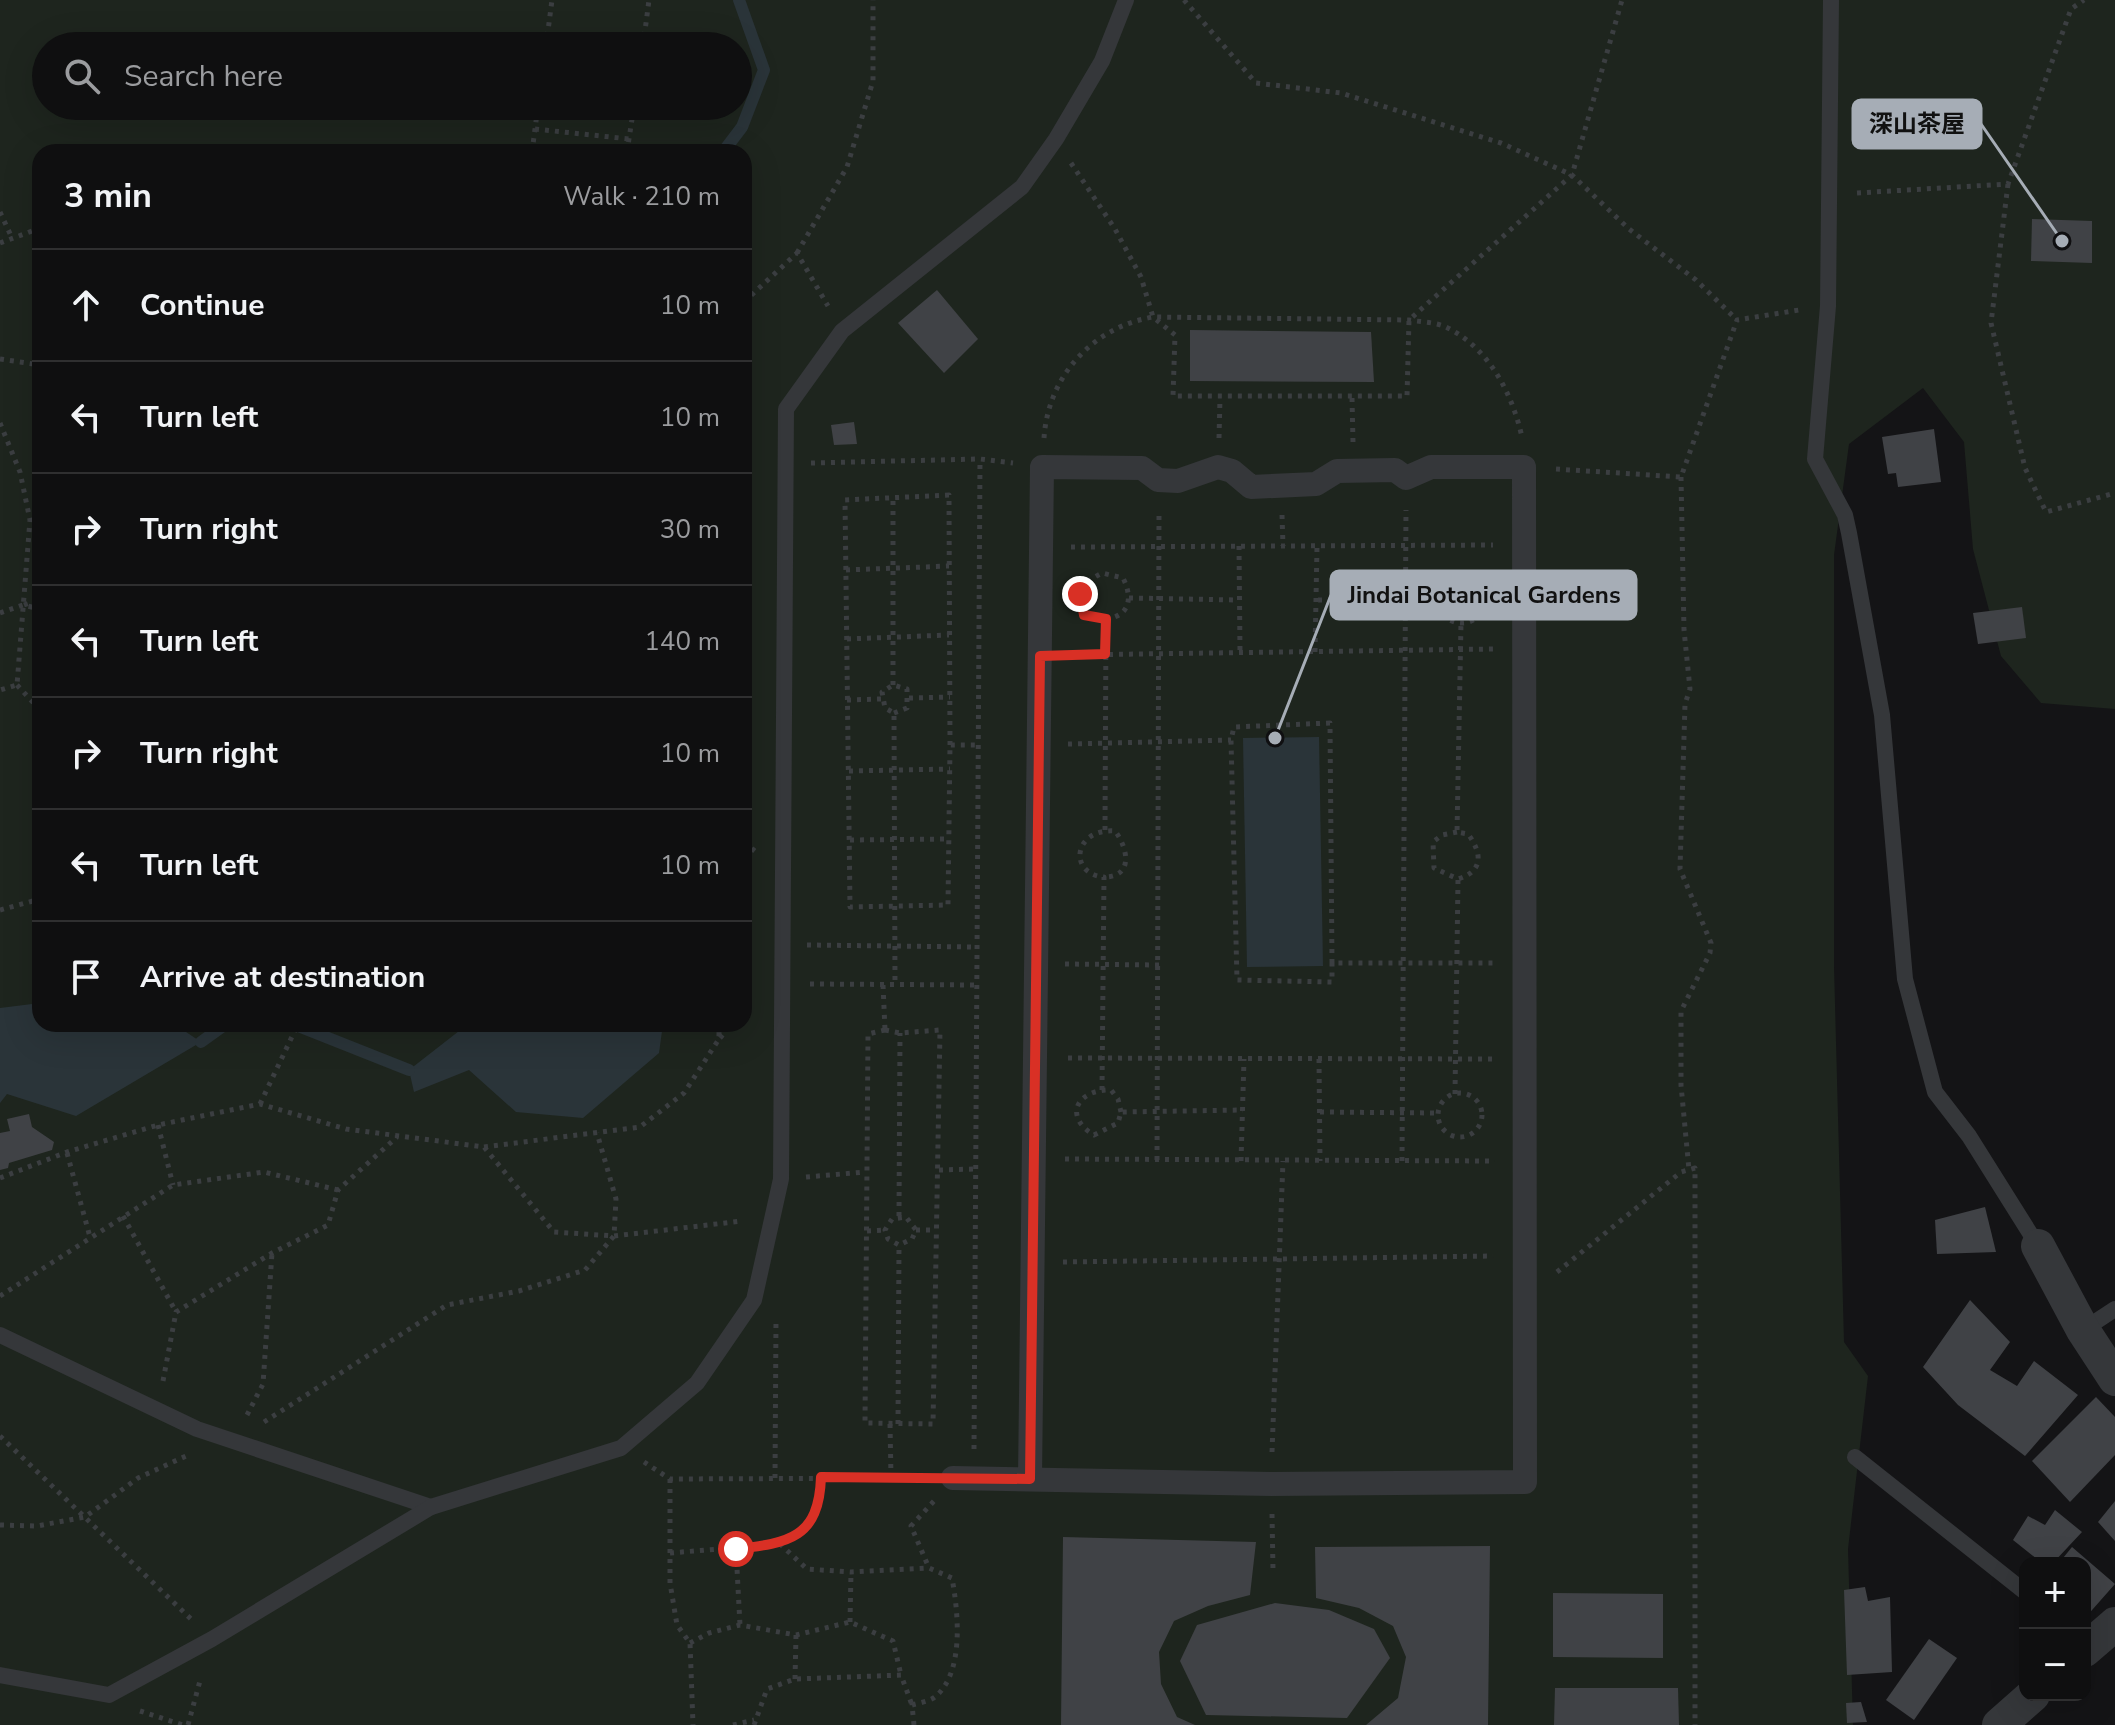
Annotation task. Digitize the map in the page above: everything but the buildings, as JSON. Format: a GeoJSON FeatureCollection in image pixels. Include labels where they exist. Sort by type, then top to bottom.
{"type":"FeatureCollection","features":[{"type":"Feature","properties":{"kind":"street"},"geometry":{"type":"LineString","coordinates":[[964,1478],[1271,1484],[1525,1482],[1527,1059],[1524,467],[1431,467],[1406,478],[1395,470],[1337,471],[1316,484],[1251,487],[1232,471],[1218,467],[1178,481],[1158,480],[1142,468],[1042,467],[1030,1262],[1030,1479]]}},
{"type":"Feature","properties":{"kind":"street"},"geometry":{"type":"LineString","coordinates":[[2038,1246],[2083,1330],[2115,1379]]}},
{"type":"Feature","properties":{"kind":"street"},"geometry":{"type":"LineString","coordinates":[[1999,1725],[2026,1701]]}},
{"type":"Feature","properties":{"kind":"lane"},"geometry":{"type":"LineString","coordinates":[[0,1675],[109,1695],[212,1639],[431,1507],[621,1448],[697,1383],[754,1300],[775,1217],[781,1179],[786,409],[842,331],[1022,187],[1056,139],[1102,61],[1126,0]]}},
{"type":"Feature","properties":{"kind":"lane"},"geometry":{"type":"LineString","coordinates":[[1831,0],[1828,306],[1815,459],[1845,515],[1882,715],[1905,979],[1935,1092],[1969,1136],[2038,1246]]}},
{"type":"Feature","properties":{"kind":"lane"},"geometry":{"type":"LineString","coordinates":[[2083,1330],[2115,1309]]}},
{"type":"Feature","properties":{"kind":"lane"},"geometry":{"type":"LineString","coordinates":[[0,1335],[158,1410],[234,1441],[431,1507]]}},
{"type":"Feature","properties":{"kind":"lane"},"geometry":{"type":"LineString","coordinates":[[1855,1457],[2019,1587]]}},
{"type":"Feature","properties":{"kind":"path"},"geometry":{"type":"LineString","coordinates":[[548,32],[552,0]]}},
{"type":"Feature","properties":{"kind":"path"},"geometry":{"type":"LineString","coordinates":[[645,32],[649,0]]}},
{"type":"Feature","properties":{"kind":"path"},"geometry":{"type":"LineString","coordinates":[[752,295],[797,253],[847,167],[873,81],[873,0]]}},
{"type":"Feature","properties":{"kind":"path"},"geometry":{"type":"LineString","coordinates":[[1184,0],[1256,83],[1341,93],[1501,143],[1572,175],[1629,229],[1696,280],[1737,320]]}},
{"type":"Feature","properties":{"kind":"path"},"geometry":{"type":"LineString","coordinates":[[1056,139],[1115,229],[1141,277],[1153,317],[1175,335],[1173,396],[1407,396],[1409,320],[1572,175],[1622,0]]}},
{"type":"Feature","properties":{"kind":"path"},"geometry":{"type":"LineString","coordinates":[[2084,0],[2071,9],[2008,184],[1991,323],[2025,468],[2046,512],[2115,493]]}},
{"type":"Feature","properties":{"kind":"path"},"geometry":{"type":"LineString","coordinates":[[533,144],[536,120]]}},
{"type":"Feature","properties":{"kind":"path"},"geometry":{"type":"LineString","coordinates":[[628,144],[632,120]]}},
{"type":"Feature","properties":{"kind":"path"},"geometry":{"type":"LineString","coordinates":[[535,129],[629,139]]}},
{"type":"Feature","properties":{"kind":"path"},"geometry":{"type":"LineString","coordinates":[[1828,195],[2008,184]]}},
{"type":"Feature","properties":{"kind":"path"},"geometry":{"type":"LineString","coordinates":[[0,212],[12,238]]}},
{"type":"Feature","properties":{"kind":"path"},"geometry":{"type":"LineString","coordinates":[[0,243],[32,231]]}},
{"type":"Feature","properties":{"kind":"path"},"geometry":{"type":"LineString","coordinates":[[797,253],[842,331]]}},
{"type":"Feature","properties":{"kind":"path"},"geometry":{"type":"LineString","coordinates":[[1737,320],[1828,306]]}},
{"type":"Feature","properties":{"kind":"path"},"geometry":{"type":"LineString","coordinates":[[786,464],[980,459],[1042,467],[1045,425],[1060,382],[1082,349],[1129,321],[1153,317],[1409,320],[1444,326],[1477,348],[1492,367],[1517,413],[1524,467],[1681,477]]}},
{"type":"Feature","properties":{"kind":"path"},"geometry":{"type":"LineString","coordinates":[[1689,1170],[1681,1085],[1681,1011],[1710,953],[1711,943],[1680,869],[1685,704],[1690,689],[1684,630],[1681,477],[1737,320]]}},
{"type":"Feature","properties":{"kind":"path"},"geometry":{"type":"LineString","coordinates":[[0,359],[32,364]]}},
{"type":"Feature","properties":{"kind":"path"},"geometry":{"type":"LineString","coordinates":[[1352,398],[1354,471]]}},
{"type":"Feature","properties":{"kind":"path"},"geometry":{"type":"LineString","coordinates":[[0,423],[20,472],[30,520],[17,685],[32,701]]}},
{"type":"Feature","properties":{"kind":"path"},"geometry":{"type":"LineString","coordinates":[[929,1568],[911,1526],[964,1478],[976,1169],[980,459]]}},
{"type":"Feature","properties":{"kind":"path"},"geometry":{"type":"LineString","coordinates":[[1402,1161],[1406,478]]}},
{"type":"Feature","properties":{"kind":"path"},"geometry":{"type":"LineString","coordinates":[[1157,1160],[1160,1058],[1158,480]]}},
{"type":"Feature","properties":{"kind":"path"},"geometry":{"type":"LineString","coordinates":[[949,495],[948,905],[850,907],[845,500],[893,498],[949,495]]}},
{"type":"Feature","properties":{"kind":"path"},"geometry":{"type":"LineString","coordinates":[[893,498],[893,685]]}},
{"type":"Feature","properties":{"kind":"path"},"geometry":{"type":"LineString","coordinates":[[1042,547],[1526,545]]}},
{"type":"Feature","properties":{"kind":"path"},"geometry":{"type":"LineString","coordinates":[[1239,546],[1240,652]]}},
{"type":"Feature","properties":{"kind":"path"},"geometry":{"type":"LineString","coordinates":[[1315,652],[1317,546]]}},
{"type":"Feature","properties":{"kind":"path"},"geometry":{"type":"LineString","coordinates":[[846,570],[949,566]]}},
{"type":"Feature","properties":{"kind":"path"},"geometry":{"type":"LineString","coordinates":[[1462,572],[1473,575],[1486,594],[1485,607],[1477,618],[1461,623],[1443,616],[1436,597],[1442,581],[1462,572]]}},
{"type":"Feature","properties":{"kind":"path"},"geometry":{"type":"LineString","coordinates":[[1114,574],[1123,578],[1129,598],[1125,611],[1117,618],[1106,619],[1084,615],[1081,606],[1084,583],[1092,576],[1114,574]]}},
{"type":"Feature","properties":{"kind":"path"},"geometry":{"type":"LineString","coordinates":[[1318,600],[1436,597]]}},
{"type":"Feature","properties":{"kind":"path"},"geometry":{"type":"LineString","coordinates":[[1129,598],[1239,600]]}},
{"type":"Feature","properties":{"kind":"path"},"geometry":{"type":"LineString","coordinates":[[0,613],[32,602]]}},
{"type":"Feature","properties":{"kind":"path"},"geometry":{"type":"LineString","coordinates":[[23,605],[32,607]]}},
{"type":"Feature","properties":{"kind":"path"},"geometry":{"type":"LineString","coordinates":[[1105,830],[1106,619]]}},
{"type":"Feature","properties":{"kind":"path"},"geometry":{"type":"LineString","coordinates":[[1457,832],[1458,650],[1461,623]]}},
{"type":"Feature","properties":{"kind":"path"},"geometry":{"type":"LineString","coordinates":[[847,639],[949,635]]}},
{"type":"Feature","properties":{"kind":"path"},"geometry":{"type":"LineString","coordinates":[[1040,656],[1526,649]]}},
{"type":"Feature","properties":{"kind":"path"},"geometry":{"type":"LineString","coordinates":[[0,690],[17,685]]}},
{"type":"Feature","properties":{"kind":"path"},"geometry":{"type":"LineString","coordinates":[[893,685],[907,689],[909,698],[907,708],[894,713],[885,708],[881,699],[882,692],[893,685]]}},
{"type":"Feature","properties":{"kind":"path"},"geometry":{"type":"LineString","coordinates":[[909,698],[950,697]]}},
{"type":"Feature","properties":{"kind":"path"},"geometry":{"type":"LineString","coordinates":[[847,700],[881,699]]}},
{"type":"Feature","properties":{"kind":"path"},"geometry":{"type":"LineString","coordinates":[[894,713],[895,985]]}},
{"type":"Feature","properties":{"kind":"path"},"geometry":{"type":"LineString","coordinates":[[1330,723],[1332,963],[1332,982],[1237,980],[1231,740],[1234,727],[1330,723]]}},
{"type":"Feature","properties":{"kind":"path"},"geometry":{"type":"LineString","coordinates":[[1039,744],[1160,744],[1231,740]]}},
{"type":"Feature","properties":{"kind":"path"},"geometry":{"type":"LineString","coordinates":[[950,745],[979,745]]}},
{"type":"Feature","properties":{"kind":"path"},"geometry":{"type":"LineString","coordinates":[[849,771],[950,769]]}},
{"type":"Feature","properties":{"kind":"path"},"geometry":{"type":"LineString","coordinates":[[1115,831],[1127,847],[1127,859],[1122,871],[1113,877],[1104,877],[1092,876],[1086,870],[1080,851],[1083,840],[1092,833],[1115,831]]}},
{"type":"Feature","properties":{"kind":"path"},"geometry":{"type":"LineString","coordinates":[[1457,832],[1468,834],[1480,854],[1478,867],[1468,876],[1458,879],[1434,868],[1431,856],[1433,842],[1442,835],[1457,832]]}},
{"type":"Feature","properties":{"kind":"path"},"geometry":{"type":"LineString","coordinates":[[850,840],[949,839]]}},
{"type":"Feature","properties":{"kind":"path"},"geometry":{"type":"LineString","coordinates":[[1102,1090],[1104,877]]}},
{"type":"Feature","properties":{"kind":"path"},"geometry":{"type":"LineString","coordinates":[[1455,1094],[1458,879]]}},
{"type":"Feature","properties":{"kind":"path"},"geometry":{"type":"LineString","coordinates":[[0,910],[32,901]]}},
{"type":"Feature","properties":{"kind":"path"},"geometry":{"type":"LineString","coordinates":[[782,945],[978,947]]}},
{"type":"Feature","properties":{"kind":"path"},"geometry":{"type":"LineString","coordinates":[[1332,963],[1458,961],[1526,964]]}},
{"type":"Feature","properties":{"kind":"path"},"geometry":{"type":"LineString","coordinates":[[1035,962],[1160,965]]}},
{"type":"Feature","properties":{"kind":"path"},"geometry":{"type":"LineString","coordinates":[[782,984],[977,985]]}},
{"type":"Feature","properties":{"kind":"path"},"geometry":{"type":"LineString","coordinates":[[883,985],[885,1030]]}},
{"type":"Feature","properties":{"kind":"path"},"geometry":{"type":"LineString","coordinates":[[885,1030],[900,1033],[940,1030],[933,1424],[865,1423],[868,1034],[885,1030]]}},
{"type":"Feature","properties":{"kind":"path"},"geometry":{"type":"LineString","coordinates":[[260,1104],[294,1032]]}},
{"type":"Feature","properties":{"kind":"path"},"geometry":{"type":"LineString","coordinates":[[719,1032],[719,1039]]}},
{"type":"Feature","properties":{"kind":"path"},"geometry":{"type":"LineString","coordinates":[[0,1178],[67,1152],[158,1125],[260,1104],[346,1129],[484,1147],[640,1127],[684,1093],[725,1032]]}},
{"type":"Feature","properties":{"kind":"path"},"geometry":{"type":"LineString","coordinates":[[899,1216],[900,1033]]}},
{"type":"Feature","properties":{"kind":"path"},"geometry":{"type":"LineString","coordinates":[[1034,1058],[1527,1059]]}},
{"type":"Feature","properties":{"kind":"path"},"geometry":{"type":"LineString","coordinates":[[1241,1161],[1244,1059]]}},
{"type":"Feature","properties":{"kind":"path"},"geometry":{"type":"LineString","coordinates":[[1319,1059],[1320,1161]]}},
{"type":"Feature","properties":{"kind":"path"},"geometry":{"type":"LineString","coordinates":[[1102,1090],[1111,1090],[1118,1099],[1121,1112],[1118,1123],[1094,1135],[1082,1128],[1076,1117],[1078,1104],[1094,1091],[1102,1090]]}},
{"type":"Feature","properties":{"kind":"path"},"geometry":{"type":"LineString","coordinates":[[1455,1094],[1470,1094],[1480,1107],[1483,1121],[1472,1134],[1459,1138],[1443,1132],[1435,1113],[1442,1102],[1455,1094]]}},
{"type":"Feature","properties":{"kind":"path"},"geometry":{"type":"LineString","coordinates":[[1121,1112],[1243,1110]]}},
{"type":"Feature","properties":{"kind":"path"},"geometry":{"type":"LineString","coordinates":[[1320,1112],[1435,1113]]}},
{"type":"Feature","properties":{"kind":"path"},"geometry":{"type":"LineString","coordinates":[[158,1125],[173,1185]]}},
{"type":"Feature","properties":{"kind":"path"},"geometry":{"type":"LineString","coordinates":[[0,1525],[37,1526],[85,1517],[138,1478],[184,1456],[234,1441],[447,1305],[519,1291],[585,1270],[614,1236],[616,1199],[597,1133]]}},
{"type":"Feature","properties":{"kind":"path"},"geometry":{"type":"LineString","coordinates":[[176,1312],[272,1253],[328,1225],[338,1190],[398,1136]]}},
{"type":"Feature","properties":{"kind":"path"},"geometry":{"type":"LineString","coordinates":[[484,1147],[554,1232],[614,1236],[775,1217]]}},
{"type":"Feature","properties":{"kind":"path"},"geometry":{"type":"LineString","coordinates":[[67,1152],[90,1237]]}},
{"type":"Feature","properties":{"kind":"path"},"geometry":{"type":"LineString","coordinates":[[1032,1159],[1526,1161]]}},
{"type":"Feature","properties":{"kind":"path"},"geometry":{"type":"LineString","coordinates":[[1273,1570],[1271,1484],[1283,1161]]}},
{"type":"Feature","properties":{"kind":"path"},"geometry":{"type":"LineString","coordinates":[[1526,1297],[1695,1168],[1695,1725]]}},
{"type":"Feature","properties":{"kind":"path"},"geometry":{"type":"LineString","coordinates":[[939,1170],[976,1169]]}},
{"type":"Feature","properties":{"kind":"path"},"geometry":{"type":"LineString","coordinates":[[0,1296],[173,1185],[264,1172],[338,1190]]}},
{"type":"Feature","properties":{"kind":"path"},"geometry":{"type":"LineString","coordinates":[[781,1179],[865,1172]]}},
{"type":"Feature","properties":{"kind":"path"},"geometry":{"type":"LineString","coordinates":[[123,1216],[176,1312],[158,1410]]}},
{"type":"Feature","properties":{"kind":"path"},"geometry":{"type":"LineString","coordinates":[[899,1216],[912,1221],[916,1230],[912,1239],[899,1245],[888,1239],[885,1230],[887,1222],[899,1216]]}},
{"type":"Feature","properties":{"kind":"path"},"geometry":{"type":"LineString","coordinates":[[867,1231],[885,1230]]}},
{"type":"Feature","properties":{"kind":"path"},"geometry":{"type":"LineString","coordinates":[[916,1230],[935,1230]]}},
{"type":"Feature","properties":{"kind":"path"},"geometry":{"type":"LineString","coordinates":[[898,1424],[899,1245]]}},
{"type":"Feature","properties":{"kind":"path"},"geometry":{"type":"LineString","coordinates":[[234,1441],[263,1384],[272,1253]]}},
{"type":"Feature","properties":{"kind":"path"},"geometry":{"type":"LineString","coordinates":[[1030,1262],[1279,1261],[1526,1255]]}},
{"type":"Feature","properties":{"kind":"path"},"geometry":{"type":"LineString","coordinates":[[775,1478],[776,1313]]}},
{"type":"Feature","properties":{"kind":"path"},"geometry":{"type":"LineString","coordinates":[[890,1424],[891,1477]]}},
{"type":"Feature","properties":{"kind":"path"},"geometry":{"type":"LineString","coordinates":[[0,1436],[212,1639],[188,1725]]}},
{"type":"Feature","properties":{"kind":"path"},"geometry":{"type":"LineString","coordinates":[[621,1448],[670,1479],[964,1478]]}},
{"type":"Feature","properties":{"kind":"path"},"geometry":{"type":"LineString","coordinates":[[670,1553],[780,1544],[804,1531],[820,1505],[821,1477]]}},
{"type":"Feature","properties":{"kind":"path"},"geometry":{"type":"LineString","coordinates":[[670,1479],[670,1553],[677,1625],[690,1643],[693,1725]]}},
{"type":"Feature","properties":{"kind":"path"},"geometry":{"type":"LineString","coordinates":[[780,1544],[807,1569],[851,1572],[929,1568],[952,1578],[960,1623],[954,1641],[953,1671],[935,1697],[912,1705]]}},
{"type":"Feature","properties":{"kind":"path"},"geometry":{"type":"LineString","coordinates":[[736,1549],[740,1625]]}},
{"type":"Feature","properties":{"kind":"path"},"geometry":{"type":"LineString","coordinates":[[850,1622],[851,1572]]}},
{"type":"Feature","properties":{"kind":"path"},"geometry":{"type":"LineString","coordinates":[[690,1643],[709,1633],[740,1625],[796,1635],[850,1622],[893,1641],[912,1705],[914,1725]]}},
{"type":"Feature","properties":{"kind":"path"},"geometry":{"type":"LineString","coordinates":[[795,1679],[796,1635]]}},
{"type":"Feature","properties":{"kind":"path"},"geometry":{"type":"LineString","coordinates":[[733,1725],[754,1722],[767,1689],[795,1679],[901,1675]]}},
{"type":"Feature","properties":{"kind":"shaded area"},"geometry":{"type":"Polygon","coordinates":[[[0,0],[2115,0],[2115,709],[2041,703],[2001,656],[1973,549],[1964,442],[1923,388],[1849,444],[1834,555],[1834,967],[1844,1342],[1868,1376],[1848,1549],[1853,1725],[0,1725],[0,0]]]}},
{"type":"Feature","properties":{"kind":"shaded area"},"geometry":{"type":"Polygon","coordinates":[[[1319,737],[1323,966],[1247,967],[1243,738],[1319,737]]]}},
{"type":"Feature","properties":{"kind":"shaded area"},"geometry":{"type":"Polygon","coordinates":[[[32,1004],[32,1032],[186,1032],[201,1042],[76,1116],[7,1094],[0,1103],[0,1008],[32,1004]]]}},
{"type":"Feature","properties":{"kind":"shaded area"},"geometry":{"type":"Polygon","coordinates":[[[458,1032],[662,1032],[659,1053],[583,1118],[516,1112],[469,1070],[414,1092],[409,1070],[458,1032]]]}},
{"type":"Feature","properties":{"kind":"waterway"},"geometry":{"type":"LineString","coordinates":[[739,0],[750,32]]}},
{"type":"Feature","properties":{"kind":"waterway"},"geometry":{"type":"LineString","coordinates":[[752,36],[764,70],[752,101]]}},
{"type":"Feature","properties":{"kind":"waterway"},"geometry":{"type":"LineString","coordinates":[[729,144],[745,120]]}},
{"type":"Feature","properties":{"kind":"waterway"},"geometry":{"type":"LineString","coordinates":[[201,1042],[215,1032]]}},
{"type":"Feature","properties":{"kind":"waterway"},"geometry":{"type":"LineString","coordinates":[[313,1032],[409,1070]]}},
{"type":"Feature","properties":{"kind":"place","name":"深山茶屋"},"geometry":{"type":"Point","coordinates":[2062,241]}},
{"type":"Feature","properties":{"kind":"place","name":"Jindai Botanical Gardens"},"geometry":{"type":"Point","coordinates":[1275,738]}},
{"type":"Feature","properties":{"kind":"route"},"geometry":{"type":"LineString","coordinates":[[736,1549],[780,1544],[804,1531],[820,1505],[821,1477],[1030,1479],[1030,1262],[1040,656],[1105,654],[1106,619],[1084,615],[1080,594]]}}]}
